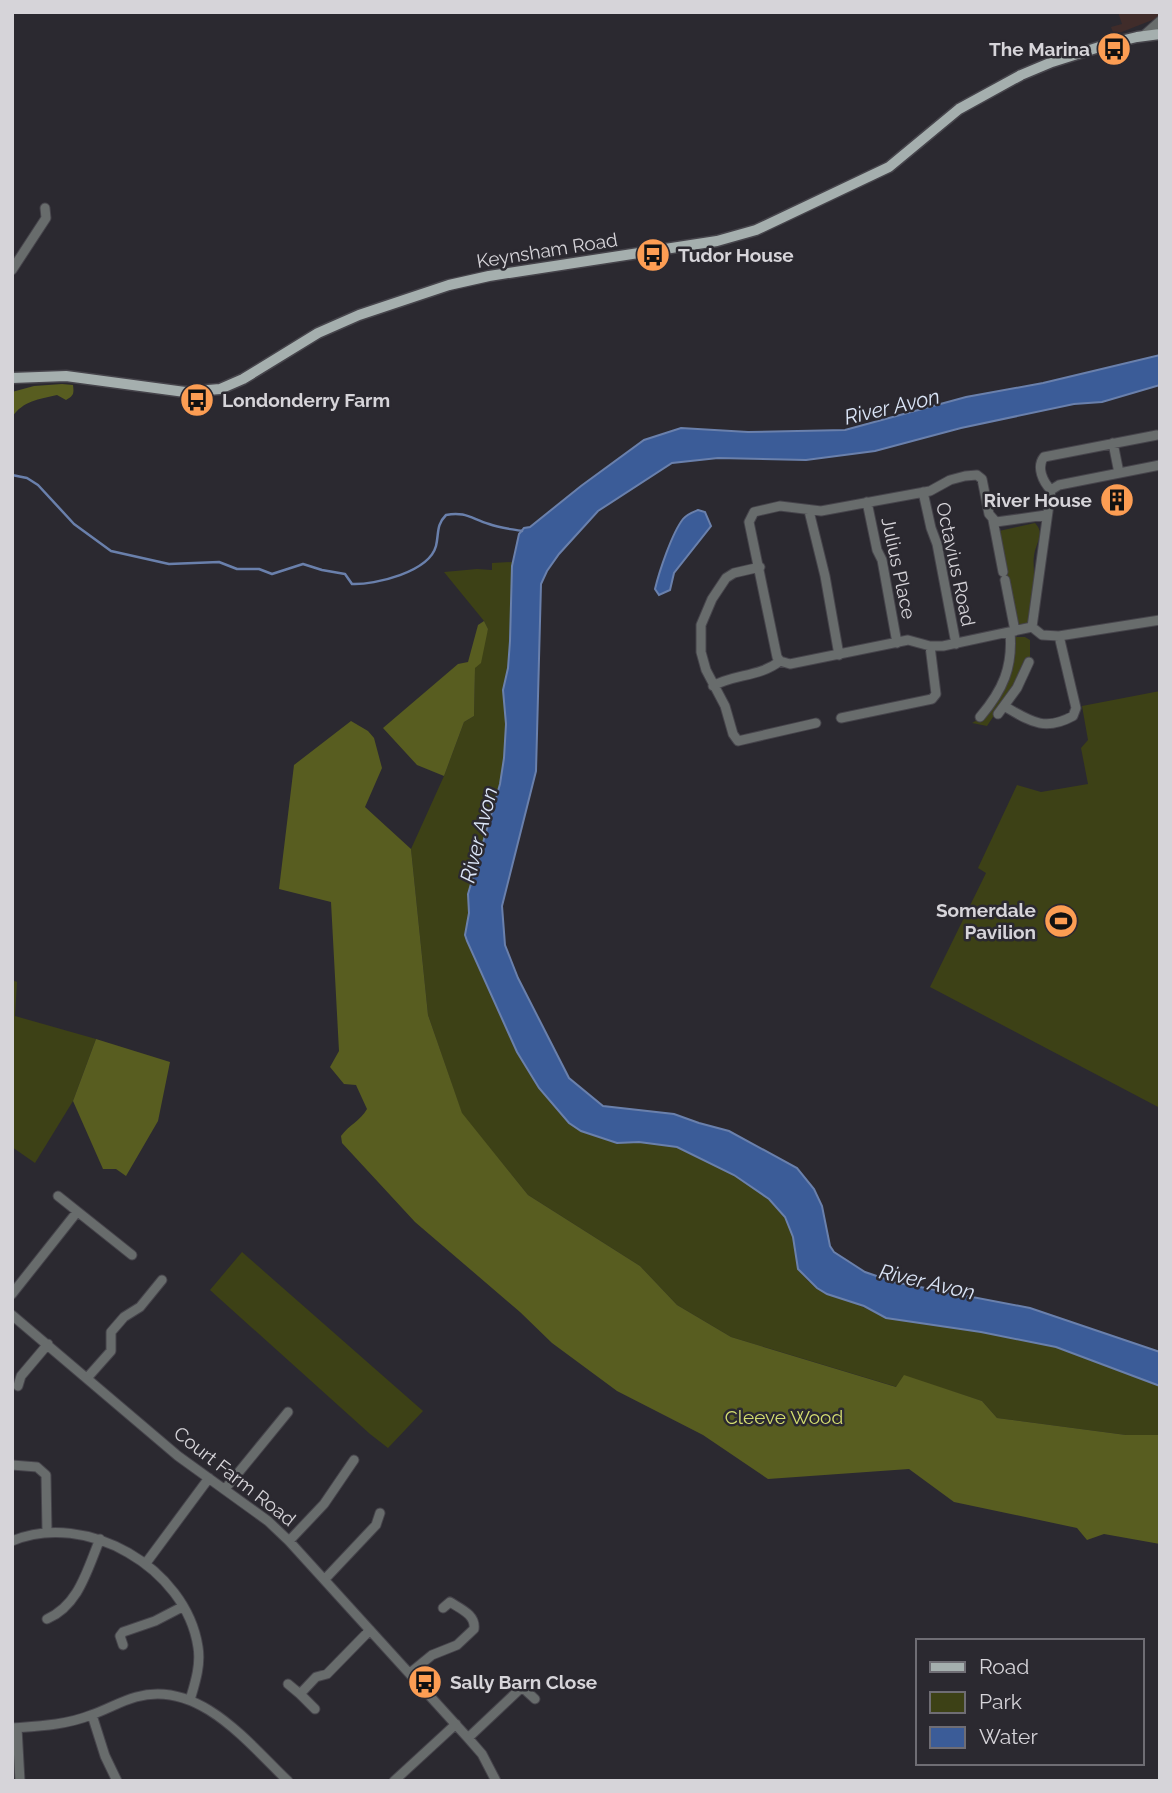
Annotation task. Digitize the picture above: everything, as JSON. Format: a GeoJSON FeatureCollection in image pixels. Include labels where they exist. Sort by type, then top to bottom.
{"type":"FeatureCollection","features":[{"type":"Feature","properties":{"kind":"main road","name":"Keynsham Road"},"geometry":{"type":"LineString","coordinates":[[12,378],[66,376],[184,392],[220,388],[243,379],[318,333],[359,315],[449,285],[489,275],[693,246],[756,230],[889,167],[958,108],[983,94],[1052,62],[1143,36],[1160,34]]}},
{"type":"Feature","properties":{"kind":"street","name":"Keynsham Road"},"geometry":{"type":"LineString","coordinates":[[1143,36],[1160,22]]}},
{"type":"Feature","properties":{"kind":"street"},"geometry":{"type":"LineString","coordinates":[[12,270],[46,218],[45,208]]}},
{"type":"Feature","properties":{"kind":"street"},"geometry":{"type":"LineString","coordinates":[[1051,490],[1044,481],[1040,466],[1044,457],[1157,435]]}},
{"type":"Feature","properties":{"kind":"street"},"geometry":{"type":"LineString","coordinates":[[1113,443],[1119,473]]}},
{"type":"Feature","properties":{"kind":"street"},"geometry":{"type":"LineString","coordinates":[[1032,627],[1051,490],[1059,485],[1160,466]]}},
{"type":"Feature","properties":{"kind":"street"},"geometry":{"type":"LineString","coordinates":[[980,717],[997,695],[1008,672],[1013,631],[993,520],[989,514],[984,485],[977,475],[950,480],[923,492],[809,511],[780,506],[754,512],[751,516],[749,522],[780,661],[790,664],[915,641],[930,646],[956,644],[1013,631],[1032,627]]}},
{"type":"Feature","properties":{"kind":"street","name":"Octavius Road"},"geometry":{"type":"LineString","coordinates":[[923,492],[937,544],[956,644]]}},
{"type":"Feature","properties":{"kind":"street","name":"Julius Place"},"geometry":{"type":"LineString","coordinates":[[867,502],[897,643]]}},
{"type":"Feature","properties":{"kind":"street"},"geometry":{"type":"LineString","coordinates":[[809,511],[825,576],[839,655]]}},
{"type":"Feature","properties":{"kind":"street"},"geometry":{"type":"LineString","coordinates":[[993,520],[999,522],[1046,515]]}},
{"type":"Feature","properties":{"kind":"street"},"geometry":{"type":"LineString","coordinates":[[760,567],[730,575],[722,583],[704,615],[701,625],[706,670],[725,706],[733,734],[738,741],[816,723]]}},
{"type":"Feature","properties":{"kind":"street"},"geometry":{"type":"LineString","coordinates":[[1032,627],[1042,635],[1059,636],[1160,620]]}},
{"type":"Feature","properties":{"kind":"street"},"geometry":{"type":"LineString","coordinates":[[1029,662],[1017,688],[1001,710],[1044,725],[1073,716],[1076,708],[1059,636]]}},
{"type":"Feature","properties":{"kind":"street"},"geometry":{"type":"LineString","coordinates":[[841,718],[932,699],[936,694],[930,646]]}},
{"type":"Feature","properties":{"kind":"street"},"geometry":{"type":"LineString","coordinates":[[713,686],[724,680],[765,671],[780,661]]}},
{"type":"Feature","properties":{"kind":"street"},"geometry":{"type":"LineString","coordinates":[[58,1196],[132,1255]]}},
{"type":"Feature","properties":{"kind":"street"},"geometry":{"type":"LineString","coordinates":[[12,1294],[77,1212]]}},
{"type":"Feature","properties":{"kind":"street"},"geometry":{"type":"LineString","coordinates":[[88,1378],[111,1351],[111,1332],[124,1317],[140,1307],[162,1279]]}},
{"type":"Feature","properties":{"kind":"street","name":"Court Farm Road"},"geometry":{"type":"LineString","coordinates":[[12,1315],[178,1456],[268,1521],[289,1541],[482,1754],[496,1781]]}},
{"type":"Feature","properties":{"kind":"street"},"geometry":{"type":"LineString","coordinates":[[17,1379],[48,1344]]}},
{"type":"Feature","properties":{"kind":"street"},"geometry":{"type":"LineString","coordinates":[[225,1489],[288,1412]]}},
{"type":"Feature","properties":{"kind":"street"},"geometry":{"type":"LineString","coordinates":[[289,1541],[324,1504],[354,1460]]}},
{"type":"Feature","properties":{"kind":"street"},"geometry":{"type":"LineString","coordinates":[[12,1465],[37,1467],[46,1475],[47,1531]]}},
{"type":"Feature","properties":{"kind":"street"},"geometry":{"type":"LineString","coordinates":[[146,1563],[209,1478]]}},
{"type":"Feature","properties":{"kind":"street"},"geometry":{"type":"LineString","coordinates":[[325,1579],[376,1525],[380,1513]]}},
{"type":"Feature","properties":{"kind":"street"},"geometry":{"type":"LineString","coordinates":[[12,1541],[47,1531],[77,1532],[124,1549],[146,1563],[161,1578],[182,1607],[195,1631],[199,1649],[198,1669],[190,1700]]}},
{"type":"Feature","properties":{"kind":"street"},"geometry":{"type":"LineString","coordinates":[[47,1619],[64,1617],[100,1539]]}},
{"type":"Feature","properties":{"kind":"street"},"geometry":{"type":"LineString","coordinates":[[410,1674],[432,1655],[457,1645],[474,1629],[475,1622],[472,1617],[449,1601]]}},
{"type":"Feature","properties":{"kind":"street"},"geometry":{"type":"LineString","coordinates":[[124,1645],[120,1636],[123,1632],[155,1621],[182,1607]]}},
{"type":"Feature","properties":{"kind":"street"},"geometry":{"type":"LineString","coordinates":[[299,1694],[316,1677],[327,1674],[370,1630]]}},
{"type":"Feature","properties":{"kind":"street"},"geometry":{"type":"LineString","coordinates":[[514,1678],[535,1699]]}},
{"type":"Feature","properties":{"kind":"street"},"geometry":{"type":"LineString","coordinates":[[288,1684],[315,1709]]}},
{"type":"Feature","properties":{"kind":"street"},"geometry":{"type":"LineString","coordinates":[[468,1738],[522,1686]]}},
{"type":"Feature","properties":{"kind":"street"},"geometry":{"type":"LineString","coordinates":[[20,1781],[15,1728],[63,1724],[138,1696],[166,1694],[190,1700],[211,1710],[288,1781]]}},
{"type":"Feature","properties":{"kind":"street"},"geometry":{"type":"LineString","coordinates":[[92,1715],[105,1756],[117,1781]]}},
{"type":"Feature","properties":{"kind":"street"},"geometry":{"type":"LineString","coordinates":[[395,1780],[456,1724]]}},
{"type":"Feature","properties":{"kind":"shaded area"},"geometry":{"type":"Polygon","coordinates":[[[1118,12],[1160,12],[1160,17],[1114,35],[1111,27],[1122,24],[1118,12]]]}},
{"type":"Feature","properties":{"kind":"green space"},"geometry":{"type":"Polygon","coordinates":[[[73,385],[73,394],[69,399],[57,395],[38,400],[21,407],[12,417],[12,392],[34,386],[73,385]]]}},
{"type":"Feature","properties":{"kind":"green space"},"geometry":{"type":"Polygon","coordinates":[[[1035,523],[1040,535],[1034,556],[1035,573],[1028,623],[1017,626],[999,531],[1035,523]]]}},
{"type":"Feature","properties":{"kind":"green space"},"geometry":{"type":"Polygon","coordinates":[[[512,562],[510,641],[503,690],[506,724],[504,758],[500,784],[468,894],[469,913],[465,935],[517,1052],[539,1088],[569,1123],[617,1143],[639,1142],[677,1147],[734,1175],[769,1199],[785,1217],[793,1237],[799,1269],[808,1281],[886,1318],[981,1332],[1056,1347],[1160,1386],[1160,1435],[1126,1435],[997,1418],[982,1401],[904,1376],[897,1387],[731,1337],[677,1305],[640,1266],[528,1195],[462,1114],[428,1015],[411,849],[444,776],[464,722],[474,716],[475,668],[488,629],[444,572],[492,570],[492,563],[512,562]]]}},
{"type":"Feature","properties":{"kind":"green space"},"geometry":{"type":"Polygon","coordinates":[[[484,621],[488,629],[481,663],[475,668],[474,716],[464,722],[444,776],[417,765],[383,728],[458,664],[468,662],[478,625],[484,621]]]}},
{"type":"Feature","properties":{"kind":"green space"},"geometry":{"type":"Polygon","coordinates":[[[1013,637],[1030,640],[1030,661],[1024,660],[1015,684],[987,726],[972,723],[986,715],[1011,671],[1014,659],[1013,637]]]}},
{"type":"Feature","properties":{"kind":"green space","name":"Somerdale Pavilion"},"geometry":{"type":"Polygon","coordinates":[[[1160,691],[1160,1108],[930,987],[986,873],[978,868],[1017,785],[1041,792],[1088,784],[1081,748],[1088,740],[1082,706],[1160,691]]]}},
{"type":"Feature","properties":{"kind":"green space","name":"Cleeve Wood"},"geometry":{"type":"Polygon","coordinates":[[[351,721],[374,738],[382,768],[365,807],[411,849],[428,1015],[462,1113],[528,1195],[640,1266],[677,1305],[731,1337],[896,1387],[904,1375],[982,1401],[997,1418],[1126,1435],[1160,1435],[1160,1544],[1104,1534],[1087,1540],[1077,1528],[954,1502],[909,1469],[768,1479],[703,1435],[617,1391],[552,1343],[415,1222],[342,1143],[341,1136],[367,1109],[356,1085],[344,1084],[330,1067],[339,1051],[331,902],[279,889],[294,765],[351,721]]]}},
{"type":"Feature","properties":{"kind":"green space"},"geometry":{"type":"Polygon","coordinates":[[[12,980],[17,982],[15,1016],[96,1039],[73,1101],[35,1163],[12,1147],[12,980]]]}},
{"type":"Feature","properties":{"kind":"green space"},"geometry":{"type":"Polygon","coordinates":[[[96,1039],[170,1062],[158,1121],[126,1176],[116,1169],[103,1169],[73,1101],[96,1039]]]}},
{"type":"Feature","properties":{"kind":"green space"},"geometry":{"type":"Polygon","coordinates":[[[242,1252],[423,1411],[388,1448],[210,1290],[242,1252]]]}},
{"type":"Feature","properties":{"kind":"water"},"geometry":{"type":"Polygon","coordinates":[[[1160,355],[1160,385],[1102,402],[1074,404],[961,428],[875,451],[806,460],[718,458],[672,463],[598,511],[559,554],[541,584],[536,771],[502,906],[505,945],[518,978],[569,1078],[603,1106],[674,1114],[729,1131],[797,1168],[814,1189],[822,1206],[830,1246],[834,1252],[865,1272],[894,1282],[1030,1308],[1160,1352],[1160,1386],[1056,1347],[981,1332],[886,1318],[864,1306],[817,1288],[798,1269],[793,1237],[785,1217],[769,1199],[734,1175],[677,1147],[639,1142],[617,1143],[581,1131],[569,1123],[539,1088],[517,1052],[465,935],[469,913],[468,894],[500,784],[504,758],[506,724],[503,690],[510,641],[512,566],[519,534],[524,528],[530,527],[644,440],[681,428],[748,432],[845,430],[966,397],[1043,383],[1160,355]]]}},
{"type":"Feature","properties":{"kind":"water"},"geometry":{"type":"Polygon","coordinates":[[[698,510],[705,512],[711,526],[674,573],[670,590],[659,595],[655,589],[675,533],[685,517],[698,510]]]}},
{"type":"Feature","properties":{"kind":"waterway"},"geometry":{"type":"LineString","coordinates":[[12,475],[27,478],[38,485],[74,524],[111,551],[169,564],[219,562],[237,569],[259,569],[272,574],[303,564],[345,574],[352,584],[362,584],[400,575],[423,563],[436,546],[439,526],[446,515],[463,515],[522,531]]}},
{"type":"Feature","properties":{"kind":"place","name":"The Marina"},"geometry":{"type":"Point","coordinates":[1114,49]}},
{"type":"Feature","properties":{"kind":"place","name":"Tudor House"},"geometry":{"type":"Point","coordinates":[653,255]}},
{"type":"Feature","properties":{"kind":"place","name":"Londonderry Farm"},"geometry":{"type":"Point","coordinates":[197,400]}},
{"type":"Feature","properties":{"kind":"place","name":"River House"},"geometry":{"type":"Point","coordinates":[1117,500]}},
{"type":"Feature","properties":{"kind":"place","name":"Somerdale Pavilion"},"geometry":{"type":"Point","coordinates":[1061,921]}},
{"type":"Feature","properties":{"kind":"place","name":"Sally Barn Close"},"geometry":{"type":"Point","coordinates":[425,1682]}},
{"type":"Feature","properties":{"kind":"water label","name":"River Avon"},"geometry":{"type":"Point","coordinates":[892,407]}},
{"type":"Feature","properties":{"kind":"water label","name":"River Avon"},"geometry":{"type":"Point","coordinates":[479,835]}},
{"type":"Feature","properties":{"kind":"water label","name":"River Avon"},"geometry":{"type":"Point","coordinates":[927,1282]}}]}
